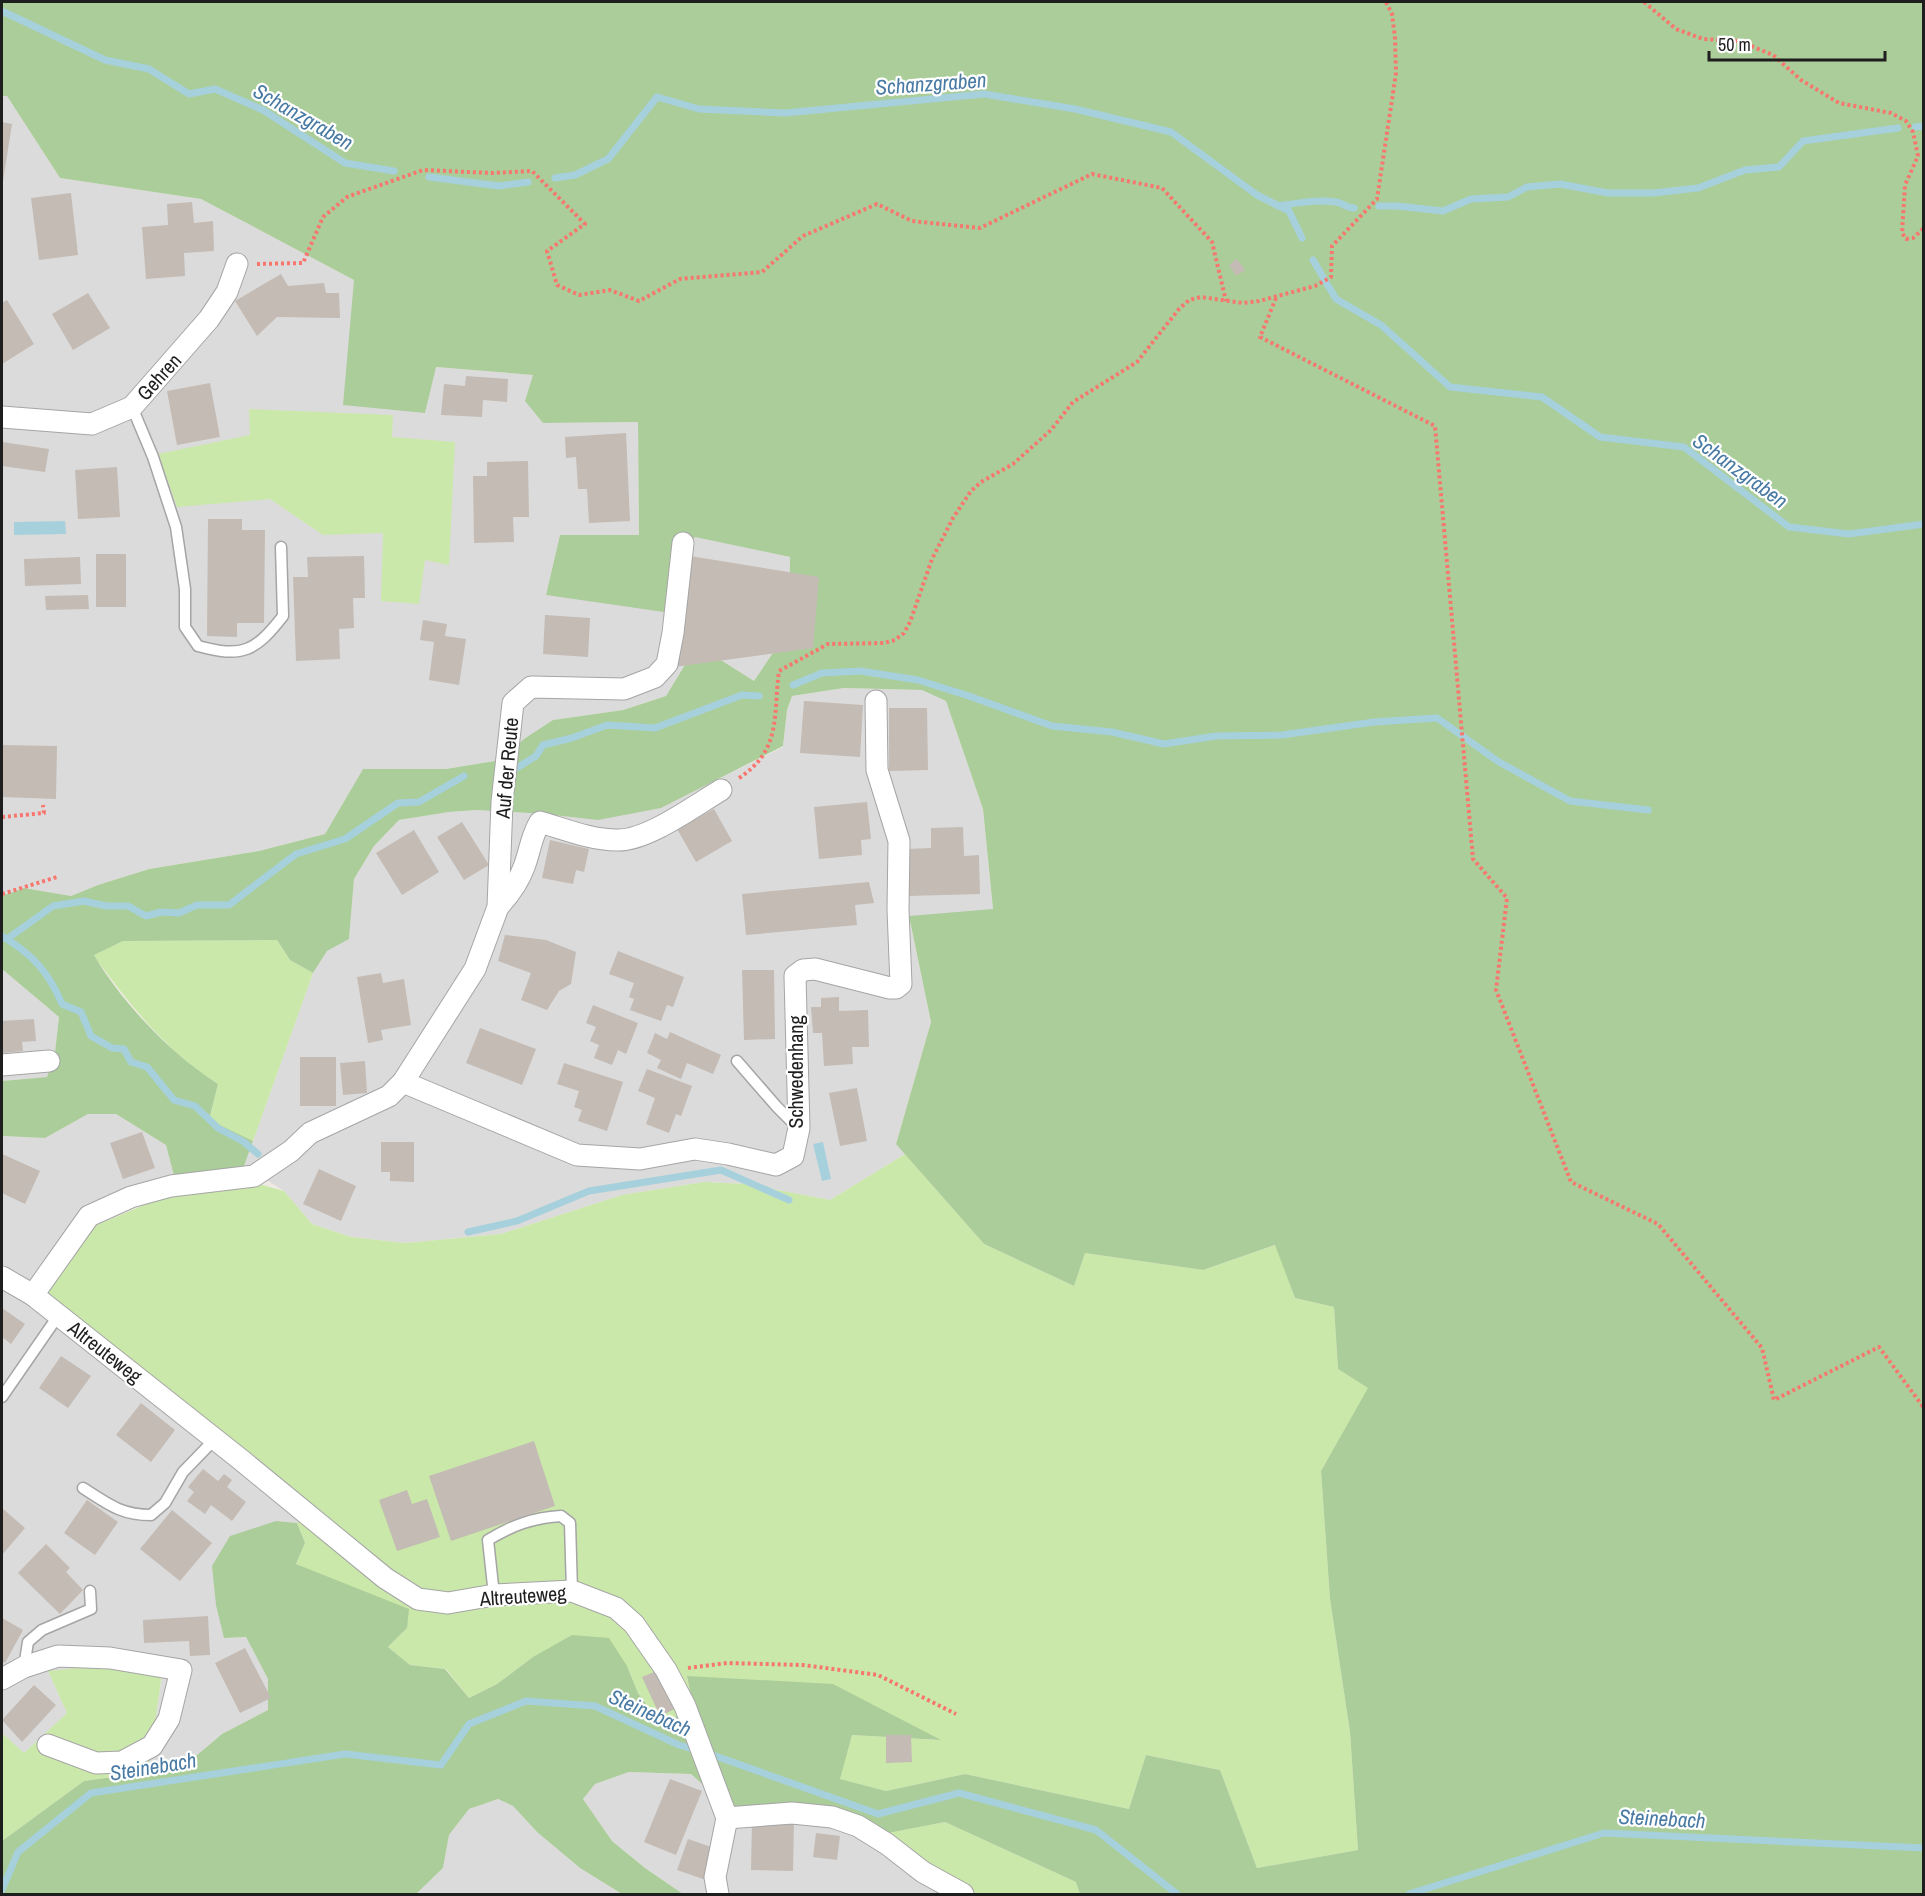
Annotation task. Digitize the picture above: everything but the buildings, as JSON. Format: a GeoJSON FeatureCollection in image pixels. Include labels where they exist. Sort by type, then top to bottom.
{"type":"FeatureCollection","features":[{"type":"Feature","properties":{"kind":"street","name":"Gehren"},"geometry":{"type":"LineString","coordinates":[[2,417],[92,424],[132,407],[209,320],[226,292],[237,264]]}},
{"type":"Feature","properties":{"kind":"street","name":"Auf der Reute"},"geometry":{"type":"LineString","coordinates":[[33,1295],[89,1216],[131,1197],[171,1186],[254,1176],[291,1151],[309,1133],[388,1096],[403,1082],[475,969],[498,907],[502,802],[513,703],[531,687],[624,689],[655,677],[667,664],[683,543]]}},
{"type":"Feature","properties":{"kind":"street","name":"Schwedenhang"},"geometry":{"type":"LineString","coordinates":[[403,1082],[577,1155],[640,1159],[695,1149],[776,1165],[793,1156],[799,1128],[795,976],[803,970],[815,969],[890,988],[896,988],[901,984],[898,910],[899,841],[877,770],[876,701]]}},
{"type":"Feature","properties":{"kind":"street","name":"Auf der Reute"},"geometry":{"type":"LineString","coordinates":[[498,907],[514,890],[525,866],[534,831],[540,822],[582,834],[617,840],[644,835],[721,790]]}},
{"type":"Feature","properties":{"kind":"street"},"geometry":{"type":"LineString","coordinates":[[2,1065],[49,1062]]}},
{"type":"Feature","properties":{"kind":"street","name":"Altreuteweg"},"geometry":{"type":"LineString","coordinates":[[2,1277],[33,1295],[385,1578],[418,1599],[448,1603],[494,1595],[572,1591],[616,1608],[634,1624],[666,1671],[685,1706],[728,1818]]}},
{"type":"Feature","properties":{"kind":"street"},"geometry":{"type":"LineString","coordinates":[[2,1679],[24,1667],[58,1656],[110,1658],[182,1671],[169,1719],[152,1746],[122,1762],[96,1763],[48,1745]]}},
{"type":"Feature","properties":{"kind":"street"},"geometry":{"type":"LineString","coordinates":[[718,1894],[714,1877],[728,1818],[792,1813],[812,1814],[858,1826],[887,1844],[923,1872],[963,1894]]}},
{"type":"Feature","properties":{"kind":"lane"},"geometry":{"type":"LineString","coordinates":[[132,407],[153,457],[176,527],[185,589],[185,627],[198,646],[220,652],[244,651],[267,637],[283,616],[281,547]]}},
{"type":"Feature","properties":{"kind":"lane"},"geometry":{"type":"LineString","coordinates":[[737,1061],[777,1107],[799,1128]]}},
{"type":"Feature","properties":{"kind":"lane"},"geometry":{"type":"LineString","coordinates":[[2,1397],[58,1316]]}},
{"type":"Feature","properties":{"kind":"lane"},"geometry":{"type":"LineString","coordinates":[[83,1488],[112,1507],[133,1515],[151,1515],[165,1503],[183,1472],[215,1440]]}},
{"type":"Feature","properties":{"kind":"lane"},"geometry":{"type":"LineString","coordinates":[[494,1595],[488,1540],[509,1527],[540,1517],[561,1516],[570,1524],[572,1591]]}},
{"type":"Feature","properties":{"kind":"lane"},"geometry":{"type":"LineString","coordinates":[[24,1667],[28,1642],[42,1630],[91,1609],[90,1591]]}},
{"type":"Feature","properties":{"kind":"path"},"geometry":{"type":"LineString","coordinates":[[721,790],[753,769],[770,743],[776,715],[779,671],[828,644],[884,643],[895,640],[904,633],[932,559],[953,518],[971,491],[981,482],[1013,464],[1051,430],[1073,402],[1137,362],[1179,309],[1189,300],[1202,297],[1243,303],[1275,298],[1315,286],[1331,278],[1332,246],[1377,199],[1396,73],[1392,14],[1386,2]]}},
{"type":"Feature","properties":{"kind":"path"},"geometry":{"type":"LineString","coordinates":[[1644,2],[1676,29],[1703,39],[1739,41],[1773,55],[1802,80],[1839,103],[1890,113],[1906,121],[1913,132],[1918,156],[1905,185],[1902,233],[1906,239],[1913,238],[1923,228]]}},
{"type":"Feature","properties":{"kind":"path"},"geometry":{"type":"LineString","coordinates":[[237,264],[303,263],[323,217],[347,197],[423,170],[492,173],[532,171],[585,224],[547,251],[557,285],[579,295],[610,290],[639,301],[680,279],[762,272],[803,236],[877,204],[912,221],[980,228],[1092,174],[1162,188],[1212,242],[1226,301]]}},
{"type":"Feature","properties":{"kind":"path"},"geometry":{"type":"LineString","coordinates":[[1275,298],[1260,337],[1435,426],[1473,859],[1507,898],[1496,990],[1571,1182],[1658,1224],[1762,1348],[1774,1400],[1879,1347],[1923,1408]]}},
{"type":"Feature","properties":{"kind":"path"},"geometry":{"type":"LineString","coordinates":[[2,817],[44,813],[43,805]]}},
{"type":"Feature","properties":{"kind":"path"},"geometry":{"type":"LineString","coordinates":[[2,894],[57,877]]}},
{"type":"Feature","properties":{"kind":"path"},"geometry":{"type":"LineString","coordinates":[[666,1671],[728,1663],[803,1665],[878,1675],[956,1714]]}},
{"type":"Feature","properties":{"kind":"shaded area"},"geometry":{"type":"Polygon","coordinates":[[[2,96],[7,96],[60,178],[201,199],[354,280],[425,413],[435,367],[533,375],[543,423],[638,422],[639,535],[560,535],[546,595],[678,552],[695,536],[790,557],[789,629],[754,681],[697,645],[666,696],[623,710],[553,720],[501,760],[446,769],[363,769],[325,834],[259,851],[148,869],[71,896],[24,888],[2,896],[2,96]]]}},
{"type":"Feature","properties":{"kind":"shaded area"},"geometry":{"type":"Polygon","coordinates":[[[844,688],[922,690],[946,701],[983,809],[993,910],[909,917],[931,1022],[896,1143],[905,1154],[830,1200],[746,1184],[704,1182],[622,1195],[501,1234],[405,1243],[351,1237],[312,1224],[284,1191],[244,1166],[313,973],[327,951],[349,939],[354,879],[374,846],[399,820],[476,810],[545,814],[660,808],[783,747],[787,710],[792,696],[844,688]]]}},
{"type":"Feature","properties":{"kind":"shaded area"},"geometry":{"type":"Polygon","coordinates":[[[2,969],[59,1017],[55,1052],[47,1077],[2,1081],[2,969]]]}},
{"type":"Feature","properties":{"kind":"shaded area"},"geometry":{"type":"Polygon","coordinates":[[[88,1114],[116,1114],[166,1145],[174,1176],[92,1227],[303,1516],[297,1523],[276,1521],[224,1638],[246,1637],[268,1679],[268,1710],[222,1734],[190,1761],[148,1772],[162,1675],[48,1671],[67,1713],[24,1753],[2,1733],[2,1136],[45,1138],[88,1114]]]}},
{"type":"Feature","properties":{"kind":"shaded area"},"geometry":{"type":"Polygon","coordinates":[[[629,1772],[691,1774],[733,1812],[888,1833],[973,1894],[683,1894],[645,1868],[612,1841],[583,1799],[595,1784],[629,1772]]]}},
{"type":"Feature","properties":{"kind":"shaded area"},"geometry":{"type":"Polygon","coordinates":[[[498,1799],[513,1806],[537,1832],[580,1868],[622,1894],[416,1894],[443,1868],[449,1835],[469,1809],[498,1799]]]}},
{"type":"Feature","properties":{"kind":"green space"},"geometry":{"type":"Polygon","coordinates":[[[2,2],[1923,2],[1923,1894],[1080,1894],[1076,1882],[945,1822],[888,1833],[733,1812],[691,1774],[629,1772],[595,1784],[583,1799],[612,1841],[645,1868],[683,1894],[622,1894],[580,1868],[537,1832],[513,1806],[498,1799],[469,1809],[449,1835],[443,1868],[416,1894],[2,1894],[2,1841],[84,1781],[148,1772],[190,1761],[222,1734],[268,1710],[268,1679],[246,1637],[224,1638],[216,1605],[212,1566],[230,1536],[276,1521],[297,1523],[305,1543],[296,1564],[409,1609],[407,1628],[388,1647],[410,1665],[445,1669],[469,1698],[497,1684],[533,1657],[572,1635],[609,1638],[627,1666],[638,1693],[658,1720],[694,1713],[687,1676],[833,1684],[941,1740],[852,1735],[840,1779],[886,1791],[965,1774],[1129,1809],[1146,1755],[1220,1770],[1257,1868],[1358,1850],[1350,1732],[1330,1599],[1321,1471],[1368,1388],[1338,1369],[1334,1307],[1295,1298],[1275,1245],[1203,1270],[1085,1253],[1074,1286],[984,1244],[896,1144],[931,1022],[909,916],[993,909],[983,809],[946,701],[922,690],[844,688],[792,696],[787,710],[783,746],[661,808],[598,820],[476,810],[399,820],[374,846],[354,879],[349,939],[327,951],[313,973],[290,960],[277,940],[123,941],[94,955],[133,1009],[165,1043],[218,1084],[209,1120],[253,1141],[244,1166],[174,1176],[166,1145],[116,1114],[88,1114],[45,1138],[2,1136],[2,1081],[47,1077],[55,1052],[59,1017],[2,969],[2,896],[24,888],[71,896],[149,869],[259,851],[325,834],[363,769],[446,769],[501,760],[524,739],[553,720],[623,710],[666,696],[697,645],[754,681],[789,629],[790,557],[695,537],[678,552],[664,612],[546,595],[560,535],[639,535],[638,422],[543,423],[525,401],[533,375],[436,367],[425,413],[343,405],[354,280],[201,199],[60,178],[7,96],[2,96],[2,2]]]}},
{"type":"Feature","properties":{"kind":"green space"},"geometry":{"type":"Polygon","coordinates":[[[249,409],[393,415],[392,437],[455,442],[449,565],[425,560],[419,604],[381,601],[383,533],[323,535],[270,499],[177,507],[158,454],[250,435],[249,409]]]}},
{"type":"Feature","properties":{"kind":"green space"},"geometry":{"type":"Polygon","coordinates":[[[277,940],[290,960],[313,973],[253,1141],[209,1121],[218,1084],[165,1042],[93,955],[123,941],[277,940]]]}},
{"type":"Feature","properties":{"kind":"green space"},"geometry":{"type":"Polygon","coordinates":[[[905,1154],[984,1244],[1074,1286],[1085,1253],[1203,1270],[1276,1245],[1295,1298],[1334,1307],[1338,1369],[1369,1388],[1321,1471],[1330,1599],[1350,1732],[1358,1850],[1257,1868],[1220,1770],[1146,1755],[1129,1809],[965,1774],[886,1791],[839,1779],[852,1735],[939,1740],[687,1677],[694,1713],[658,1720],[638,1693],[627,1666],[533,1657],[497,1684],[469,1698],[446,1669],[410,1665],[388,1647],[407,1628],[296,1564],[305,1543],[297,1523],[303,1517],[46,1294],[92,1227],[177,1191],[259,1184],[284,1191],[312,1224],[351,1237],[405,1243],[501,1234],[622,1195],[704,1182],[746,1184],[830,1200],[905,1154]]]}},
{"type":"Feature","properties":{"kind":"green space"},"geometry":{"type":"Polygon","coordinates":[[[106,1665],[162,1674],[148,1772],[84,1781],[2,1841],[2,1733],[24,1753],[67,1713],[48,1671],[106,1665]]]}},
{"type":"Feature","properties":{"kind":"green space"},"geometry":{"type":"Polygon","coordinates":[[[945,1822],[1076,1882],[1080,1894],[973,1894],[888,1833],[945,1822]]]}},
{"type":"Feature","properties":{"kind":"water"},"geometry":{"type":"Polygon","coordinates":[[[65,521],[66,534],[14,535],[14,522],[65,521]]]}},
{"type":"Feature","properties":{"kind":"water"},"geometry":{"type":"Polygon","coordinates":[[[823,1142],[831,1179],[822,1181],[813,1144],[823,1142]]]}},
{"type":"Feature","properties":{"kind":"waterway","name":"Schanzgraben"},"geometry":{"type":"LineString","coordinates":[[2,11],[105,60],[149,69],[189,94],[215,89],[263,110],[345,163],[394,171]]}},
{"type":"Feature","properties":{"kind":"waterway","name":"Schanzgraben"},"geometry":{"type":"LineString","coordinates":[[555,178],[575,175],[608,159],[657,97],[699,109],[785,113],[984,94],[1075,109],[1171,132],[1257,195],[1289,211],[1302,238]]}},
{"type":"Feature","properties":{"kind":"waterway"},"geometry":{"type":"LineString","coordinates":[[1915,127],[1924,126]]}},
{"type":"Feature","properties":{"kind":"waterway"},"geometry":{"type":"LineString","coordinates":[[1379,206],[1443,211],[1471,199],[1508,197],[1527,187],[1560,184],[1608,193],[1653,193],[1698,188],[1745,170],[1779,167],[1803,141],[1898,128]]}},
{"type":"Feature","properties":{"kind":"waterway","name":"Schanzgraben"},"geometry":{"type":"LineString","coordinates":[[429,177],[499,186],[528,182]]}},
{"type":"Feature","properties":{"kind":"waterway"},"geometry":{"type":"LineString","coordinates":[[1278,206],[1322,201],[1354,208]]}},
{"type":"Feature","properties":{"kind":"waterway","name":"Schanzgraben"},"geometry":{"type":"LineString","coordinates":[[1313,260],[1336,299],[1381,325],[1450,387],[1542,397],[1600,437],[1684,447],[1789,527],[1849,534],[1924,524]]}},
{"type":"Feature","properties":{"kind":"waterway"},"geometry":{"type":"LineString","coordinates":[[793,685],[822,673],[860,671],[918,680],[1052,726],[1112,732],[1164,744],[1216,736],[1282,735],[1374,722],[1437,718],[1499,762],[1570,801],[1648,810]]}},
{"type":"Feature","properties":{"kind":"waterway"},"geometry":{"type":"LineString","coordinates":[[515,769],[536,756],[543,745],[572,738],[607,725],[655,728],[742,695],[759,696]]}},
{"type":"Feature","properties":{"kind":"waterway"},"geometry":{"type":"LineString","coordinates":[[7,939],[53,906],[84,901],[106,906],[128,906],[146,916],[161,912],[179,913],[197,905],[229,905],[296,854],[345,839],[398,803],[419,802],[464,776]]}},
{"type":"Feature","properties":{"kind":"waterway"},"geometry":{"type":"LineString","coordinates":[[2,936],[31,957],[51,982],[62,1004],[81,1012],[91,1036],[112,1048],[124,1049],[131,1062],[147,1067],[174,1100],[195,1106],[218,1128],[244,1142],[258,1154]]}},
{"type":"Feature","properties":{"kind":"waterway"},"geometry":{"type":"LineString","coordinates":[[468,1232],[517,1221],[589,1191],[721,1170],[789,1200]]}},
{"type":"Feature","properties":{"kind":"waterway","name":"Steinebach"},"geometry":{"type":"LineString","coordinates":[[2,1890],[18,1852],[91,1793],[345,1754],[441,1765],[469,1724],[526,1701],[595,1706],[679,1745],[696,1750]]}},
{"type":"Feature","properties":{"kind":"waterway","name":"Steinebach"},"geometry":{"type":"LineString","coordinates":[[707,1753],[878,1814],[959,1793],[1096,1830],[1177,1894]]}},
{"type":"Feature","properties":{"kind":"waterway","name":"Steinebach"},"geometry":{"type":"LineString","coordinates":[[1409,1894],[1604,1833],[1924,1848]]}}]}
